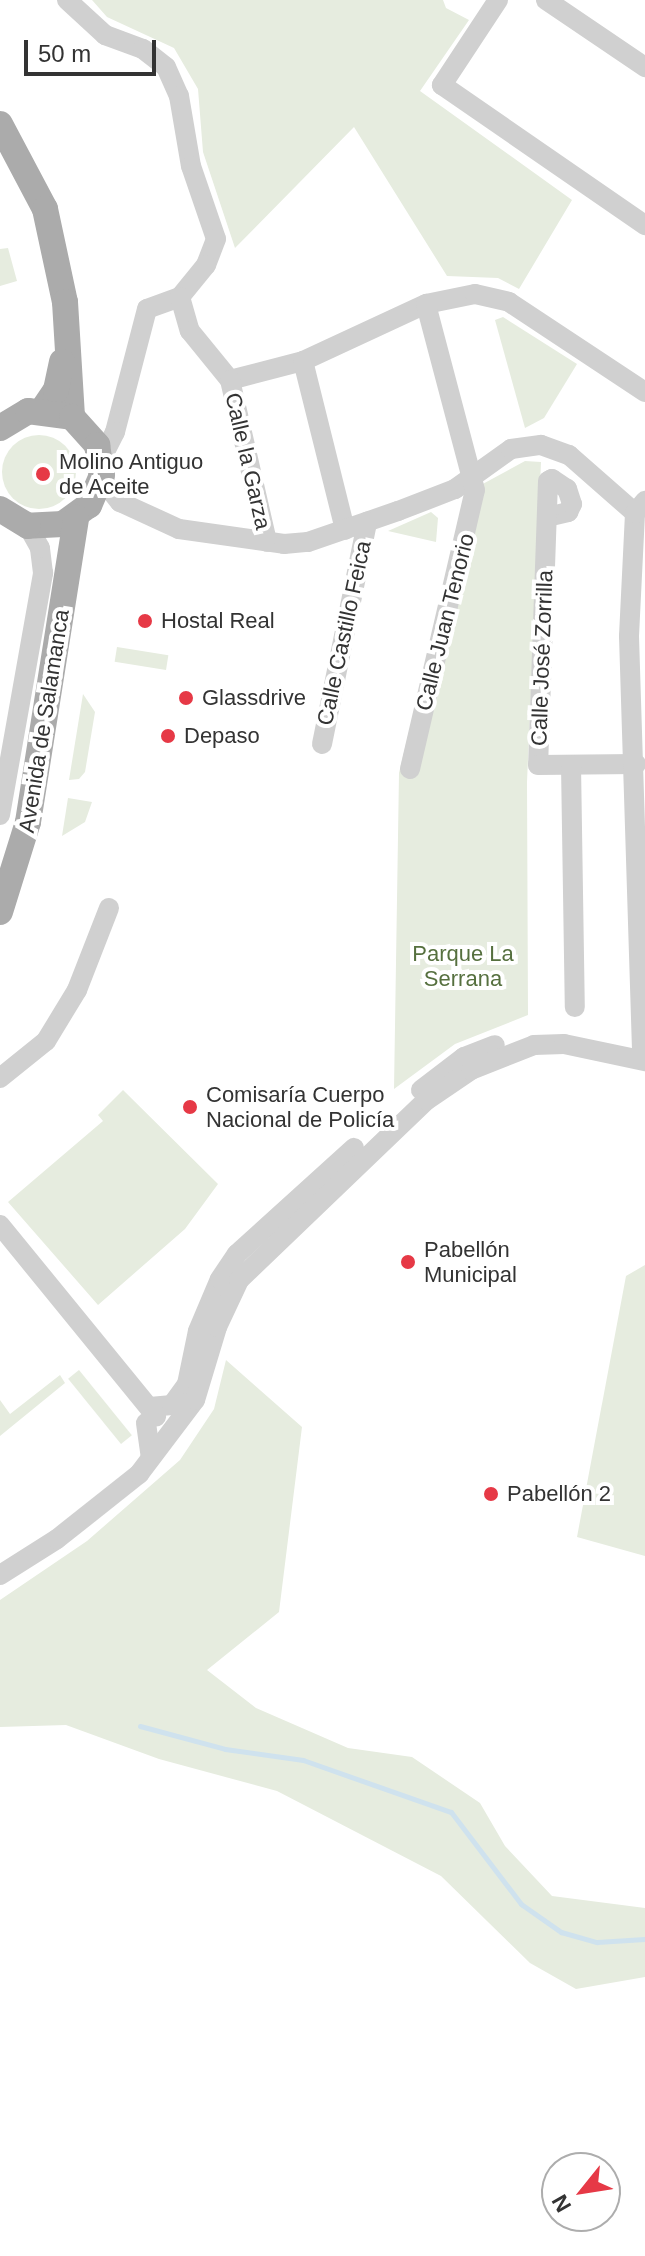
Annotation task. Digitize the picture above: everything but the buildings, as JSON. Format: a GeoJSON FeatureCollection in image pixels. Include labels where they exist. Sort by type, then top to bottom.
{"type":"FeatureCollection","features":[{"type":"Feature","properties":{"kind":"main road"},"geometry":{"type":"LineString","coordinates":[[1,141],[27,186],[40,229],[63,356],[56,390],[43,409]]}},
{"type":"Feature","properties":{"kind":"main road"},"geometry":{"type":"LineString","coordinates":[[1,141],[45,209],[65,302],[72,417]]}},
{"type":"Feature","properties":{"kind":"main road"},"geometry":{"type":"LineString","coordinates":[[0,426],[13,417],[43,409],[72,417],[103,452]]}},
{"type":"Feature","properties":{"kind":"main road","name":"Avenida de Salamanca"},"geometry":{"type":"LineString","coordinates":[[0,912],[21,857],[68,574],[83,510],[103,452]]}},
{"type":"Feature","properties":{"kind":"main road"},"geometry":{"type":"LineString","coordinates":[[0,509],[36,528],[60,546],[68,574]]}},
{"type":"Feature","properties":{"kind":"main road"},"geometry":{"type":"LineString","coordinates":[[36,528],[83,510]]}},
{"type":"Feature","properties":{"kind":"street"},"geometry":{"type":"LineString","coordinates":[[67,0],[105,35],[143,49],[166,67],[179,96],[191,166],[216,239],[206,265],[180,297],[147,309],[103,452],[120,502]]}},
{"type":"Feature","properties":{"kind":"street"},"geometry":{"type":"LineString","coordinates":[[498,0],[442,85],[645,225]]}},
{"type":"Feature","properties":{"kind":"street"},"geometry":{"type":"LineString","coordinates":[[546,0],[645,67]]}},
{"type":"Feature","properties":{"kind":"street"},"geometry":{"type":"LineString","coordinates":[[180,297],[190,331],[230,380],[303,361],[426,304],[475,294],[496,296],[645,392]]}},
{"type":"Feature","properties":{"kind":"street","name":"Calle Juan Tenorio"},"geometry":{"type":"LineString","coordinates":[[410,769],[472,510],[471,476],[426,304]]}},
{"type":"Feature","properties":{"kind":"street"},"geometry":{"type":"LineString","coordinates":[[303,361],[345,530]]}},
{"type":"Feature","properties":{"kind":"street","name":"Calle la Garza"},"geometry":{"type":"LineString","coordinates":[[230,380],[267,542]]}},
{"type":"Feature","properties":{"kind":"street"},"geometry":{"type":"LineString","coordinates":[[83,510],[120,502],[179,529],[267,542],[308,542],[455,489],[511,449],[541,445],[569,455],[640,507],[637,590],[640,740],[636,764],[644,1054]]}},
{"type":"Feature","properties":{"kind":"street","name":"Calle José Zorrilla"},"geometry":{"type":"LineString","coordinates":[[547,517],[538,765],[636,764]]}},
{"type":"Feature","properties":{"kind":"street","name":"Calle Castillo Feica"},"geometry":{"type":"LineString","coordinates":[[322,744],[367,522]]}},
{"type":"Feature","properties":{"kind":"street"},"geometry":{"type":"LineString","coordinates":[[0,815],[5,764],[43,573],[36,528]]}},
{"type":"Feature","properties":{"kind":"street"},"geometry":{"type":"LineString","coordinates":[[5,764],[41,748]]}},
{"type":"Feature","properties":{"kind":"street","name":"Calle José Zorrilla"},"geometry":{"type":"LineString","coordinates":[[571,765],[575,1007]]}},
{"type":"Feature","properties":{"kind":"street"},"geometry":{"type":"LineString","coordinates":[[0,1078],[46,1041],[77,990],[109,908]]}},
{"type":"Feature","properties":{"kind":"street"},"geometry":{"type":"LineString","coordinates":[[168,1432],[187,1384],[206,1311],[237,1254],[441,1073],[499,1043],[534,1035],[558,1034],[644,1054]]}},
{"type":"Feature","properties":{"kind":"street"},"geometry":{"type":"LineString","coordinates":[[0,1575],[57,1539],[139,1474],[195,1400],[217,1327],[239,1280],[427,1100],[471,1070],[534,1045],[564,1044],[644,1054]]}},
{"type":"Feature","properties":{"kind":"street"},"geometry":{"type":"LineString","coordinates":[[2,1236],[148,1415],[168,1432]]}},
{"type":"Feature","properties":{"kind":"street"},"geometry":{"type":"LineString","coordinates":[[148,1415],[172,1405],[187,1384]]}},
{"type":"Feature","properties":{"kind":"street"},"geometry":{"type":"LineString","coordinates":[[148,1415],[151,1457]]}},
{"type":"Feature","properties":{"kind":"green space"},"geometry":{"type":"Polygon","coordinates":[[[92,0],[443,0],[446,8],[469,20],[420,91],[572,200],[519,289],[498,278],[447,276],[354,127],[235,248],[203,152],[198,89],[174,48],[107,17],[92,0]]]}},
{"type":"Feature","properties":{"kind":"green space"},"geometry":{"type":"Polygon","coordinates":[[[8,248],[17,281],[0,286],[0,249],[8,248]]]}},
{"type":"Feature","properties":{"kind":"green space"},"geometry":{"type":"Polygon","coordinates":[[[503,317],[577,364],[544,418],[525,428],[495,320],[503,317]]]}},
{"type":"Feature","properties":{"kind":"green space"},"geometry":{"type":"Polygon","coordinates":[[[46,435],[66,445],[74,458],[74,486],[66,499],[53,507],[32,509],[12,499],[4,486],[2,465],[12,445],[25,437],[46,435]]]}},
{"type":"Feature","properties":{"kind":"green space","name":"Parque La Serrana"},"geometry":{"type":"Polygon","coordinates":[[[525,461],[541,462],[527,782],[528,1015],[455,1044],[394,1089],[399,773],[458,528],[479,486],[525,461]]]}},
{"type":"Feature","properties":{"kind":"green space"},"geometry":{"type":"Polygon","coordinates":[[[431,512],[438,518],[436,542],[388,531],[431,512]]]}},
{"type":"Feature","properties":{"kind":"green space"},"geometry":{"type":"Polygon","coordinates":[[[117,647],[168,655],[166,670],[115,662],[117,647]]]}},
{"type":"Feature","properties":{"kind":"green space"},"geometry":{"type":"Polygon","coordinates":[[[83,694],[95,712],[85,772],[79,779],[69,780],[83,694]]]}},
{"type":"Feature","properties":{"kind":"green space"},"geometry":{"type":"Polygon","coordinates":[[[68,798],[92,802],[85,822],[62,836],[68,798]]]}},
{"type":"Feature","properties":{"kind":"green space"},"geometry":{"type":"Polygon","coordinates":[[[123,1090],[218,1184],[185,1229],[98,1305],[8,1202],[103,1121],[98,1115],[123,1090]]]}},
{"type":"Feature","properties":{"kind":"green space"},"geometry":{"type":"Polygon","coordinates":[[[645,1265],[645,1556],[577,1537],[626,1276],[645,1265]]]}},
{"type":"Feature","properties":{"kind":"green space"},"geometry":{"type":"Polygon","coordinates":[[[226,1360],[302,1427],[279,1612],[207,1670],[256,1708],[348,1748],[412,1757],[480,1803],[505,1846],[552,1896],[645,1908],[645,1977],[576,1989],[530,1963],[441,1876],[277,1791],[159,1759],[66,1725],[0,1727],[0,1600],[87,1541],[180,1460],[214,1409],[226,1360]]]}},
{"type":"Feature","properties":{"kind":"green space"},"geometry":{"type":"Polygon","coordinates":[[[79,1370],[132,1435],[121,1444],[68,1379],[79,1370]]]}},
{"type":"Feature","properties":{"kind":"green space"},"geometry":{"type":"Polygon","coordinates":[[[60,1375],[65,1383],[0,1436],[0,1400],[10,1414],[60,1375]]]}},
{"type":"Feature","properties":{"kind":"waterway"},"geometry":{"type":"LineString","coordinates":[[140,1726],[225,1749],[303,1760],[451,1812],[521,1904],[561,1932],[597,1942],[645,1939]]}},
{"type":"Feature","properties":{"kind":"place","name":"Molino Antiguo de Aceite"},"geometry":{"type":"Point","coordinates":[43,474]}},
{"type":"Feature","properties":{"kind":"place","name":"Hostal Real"},"geometry":{"type":"Point","coordinates":[145,621]}},
{"type":"Feature","properties":{"kind":"place","name":"Glassdrive"},"geometry":{"type":"Point","coordinates":[186,698]}},
{"type":"Feature","properties":{"kind":"place","name":"Depaso"},"geometry":{"type":"Point","coordinates":[168,736]}},
{"type":"Feature","properties":{"kind":"place","name":"Comisaría Cuerpo Nacional de Policía"},"geometry":{"type":"Point","coordinates":[190,1107]}},
{"type":"Feature","properties":{"kind":"place","name":"Pabellón Municipal"},"geometry":{"type":"Point","coordinates":[408,1262]}},
{"type":"Feature","properties":{"kind":"place","name":"Pabellón 2"},"geometry":{"type":"Point","coordinates":[491,1494]}}]}
